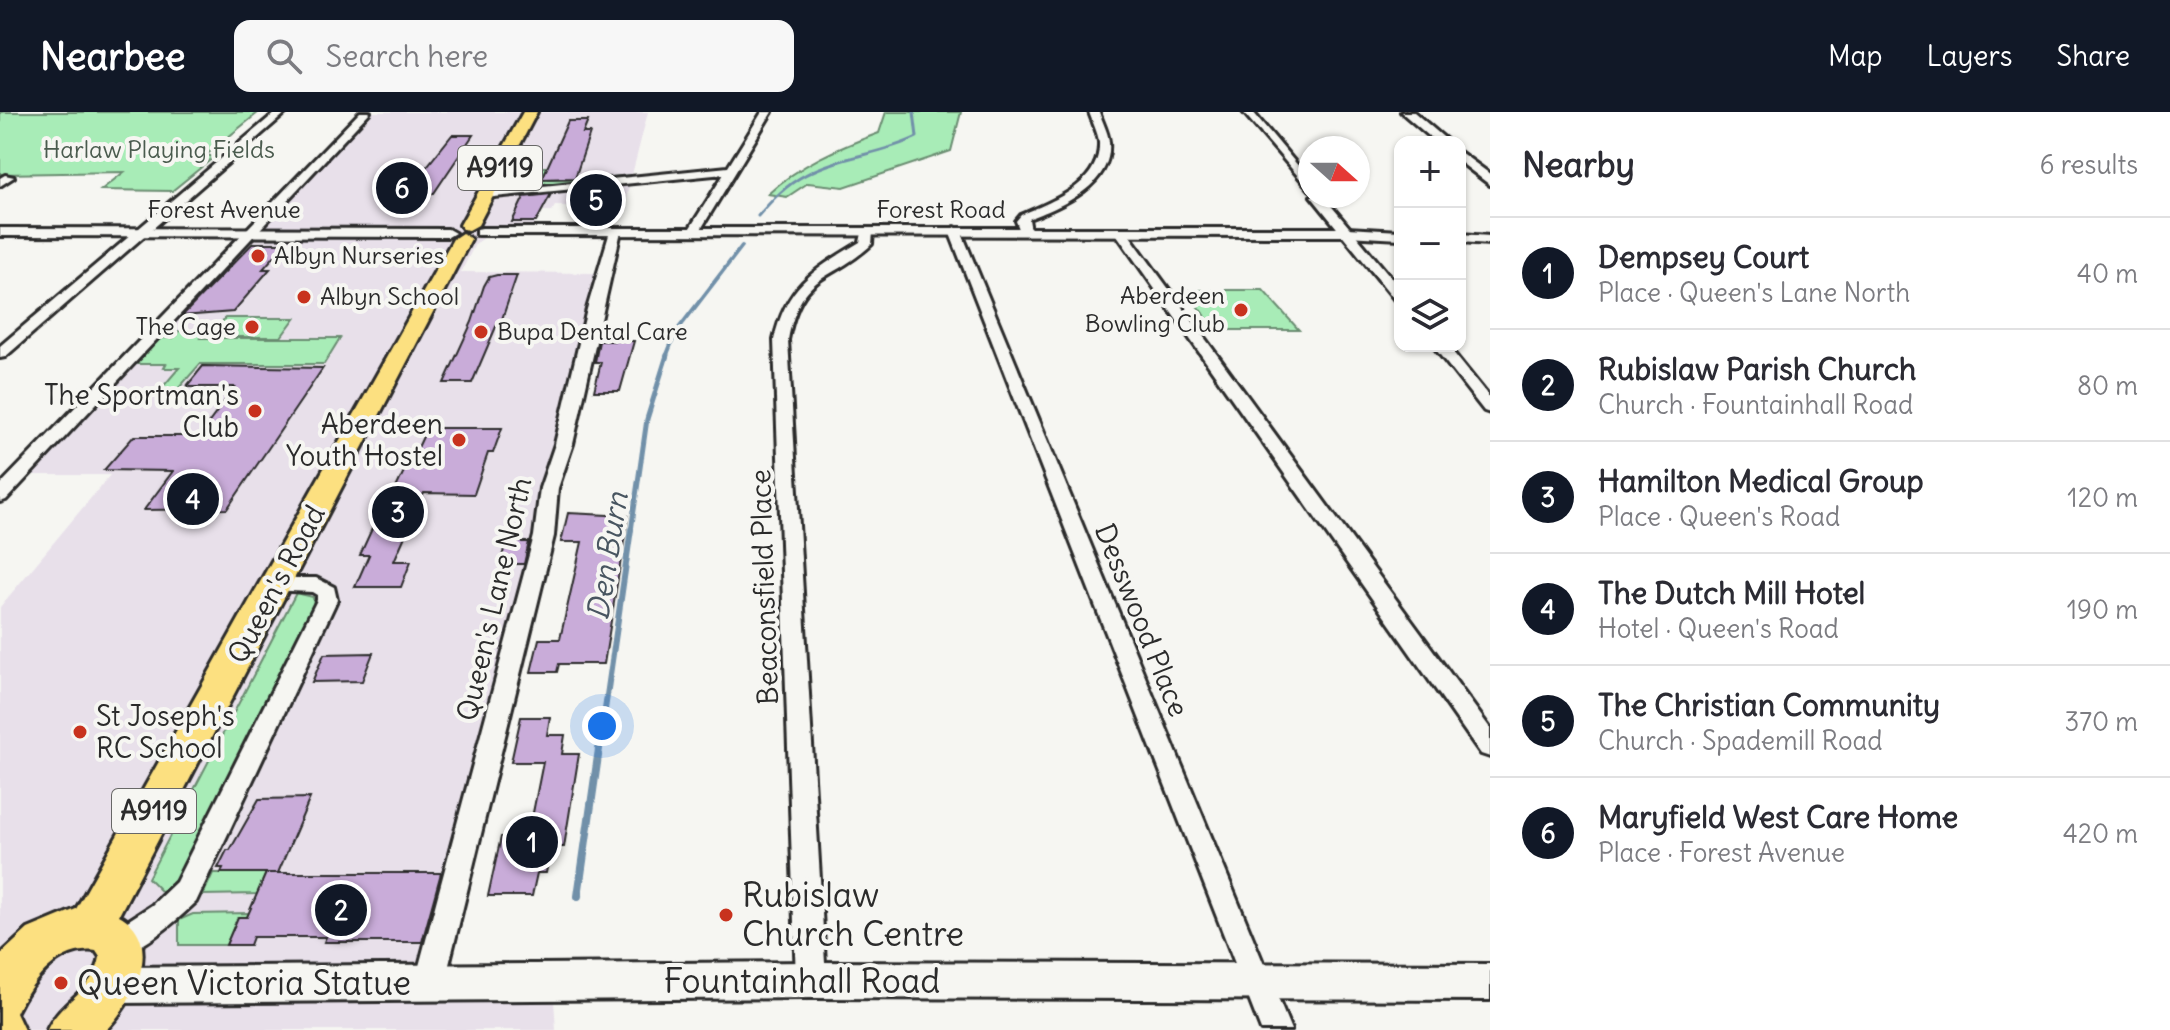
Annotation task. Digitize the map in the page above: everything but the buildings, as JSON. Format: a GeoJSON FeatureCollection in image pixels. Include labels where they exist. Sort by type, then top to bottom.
{"type":"FeatureCollection","features":[{"type":"Feature","properties":{"kind":"main road","name":"Queen's Road"},"geometry":{"type":"LineString","coordinates":[[107,952],[276,585],[530,112]]}},
{"type":"Feature","properties":{"kind":"main road"},"geometry":{"type":"LineString","coordinates":[[2,988],[38,949],[64,933],[107,952]]}},
{"type":"Feature","properties":{"kind":"main road","name":"A9119"},"geometry":{"type":"LineString","coordinates":[[70,1030],[96,1009],[107,952]]}},
{"type":"Feature","properties":{"kind":"street"},"geometry":{"type":"LineString","coordinates":[[0,354],[282,112]]}},
{"type":"Feature","properties":{"kind":"street"},"geometry":{"type":"LineString","coordinates":[[0,496],[365,112]]}},
{"type":"Feature","properties":{"kind":"street"},"geometry":{"type":"LineString","coordinates":[[694,231],[767,112]]}},
{"type":"Feature","properties":{"kind":"street"},"geometry":{"type":"LineString","coordinates":[[1025,231],[1022,221],[1025,217],[1070,198],[1093,176],[1102,157],[1104,141],[1094,112]]}},
{"type":"Feature","properties":{"kind":"street"},"geometry":{"type":"LineString","coordinates":[[1248,112],[1298,172]]}},
{"type":"Feature","properties":{"kind":"street"},"geometry":{"type":"LineString","coordinates":[[1407,112],[1436,136]]}},
{"type":"Feature","properties":{"kind":"street"},"geometry":{"type":"LineString","coordinates":[[1466,161],[1490,181]]}},
{"type":"Feature","properties":{"kind":"street"},"geometry":{"type":"LineString","coordinates":[[485,195],[731,170]]}},
{"type":"Feature","properties":{"kind":"street"},"geometry":{"type":"LineString","coordinates":[[1327,208],[1394,290]]}},
{"type":"Feature","properties":{"kind":"street","name":"Queen's Lane North"},"geometry":{"type":"LineString","coordinates":[[430,981],[544,536],[544,513],[557,458],[564,444],[615,231]]}},
{"type":"Feature","properties":{"kind":"street","name":"Desswood Place"},"geometry":{"type":"LineString","coordinates":[[955,231],[1276,1030]]}},
{"type":"Feature","properties":{"kind":"street","name":"Forest Road"},"geometry":{"type":"LineString","coordinates":[[465,232],[1025,231],[1394,235]]}},
{"type":"Feature","properties":{"kind":"street","name":"Forest Avenue"},"geometry":{"type":"LineString","coordinates":[[0,232],[465,232]]}},
{"type":"Feature","properties":{"kind":"street","name":"Beaconsfield Place"},"geometry":{"type":"LineString","coordinates":[[811,980],[781,340],[784,322],[799,290],[827,266],[866,244],[867,232]]}},
{"type":"Feature","properties":{"kind":"street"},"geometry":{"type":"LineString","coordinates":[[1121,232],[1490,747]]}},
{"type":"Feature","properties":{"kind":"street"},"geometry":{"type":"LineString","coordinates":[[1466,238],[1490,240]]}},
{"type":"Feature","properties":{"kind":"street"},"geometry":{"type":"LineString","coordinates":[[1445,352],[1490,408]]}},
{"type":"Feature","properties":{"kind":"street"},"geometry":{"type":"LineString","coordinates":[[107,952],[162,915],[186,892],[327,600],[327,592],[316,585],[276,585]]}},
{"type":"Feature","properties":{"kind":"street","name":"Fountainhall Road"},"geometry":{"type":"LineString","coordinates":[[107,952],[430,981],[1490,982]]}},
{"type":"Feature","properties":{"kind":"shaded area"},"geometry":{"type":"Polygon","coordinates":[[[369,112],[648,112],[624,206],[555,206],[552,211],[540,211],[532,232],[493,232],[475,244],[461,272],[598,273],[536,516],[538,537],[411,1000],[554,1001],[556,1030],[0,1030],[0,607],[110,475],[27,475],[250,239],[430,238],[436,227],[262,226],[369,112]]]}},
{"type":"Feature","properties":{"kind":"green space","name":"Harlaw Playing Fields"},"geometry":{"type":"Polygon","coordinates":[[[0,112],[259,112],[206,155],[214,157],[172,191],[101,190],[124,172],[0,174],[0,112]]]}},
{"type":"Feature","properties":{"kind":"green space"},"geometry":{"type":"Polygon","coordinates":[[[886,112],[961,112],[951,151],[844,187],[808,183],[787,197],[768,194],[820,158],[879,133],[886,112]]]}},
{"type":"Feature","properties":{"kind":"green space"},"geometry":{"type":"Polygon","coordinates":[[[514,167],[547,167],[545,172],[549,179],[585,180],[631,175],[542,187],[537,179],[542,172],[529,169],[516,176],[528,181],[529,187],[506,190],[504,188],[514,167]]]}},
{"type":"Feature","properties":{"kind":"green space","name":"Aberdeen Bowling Club"},"geometry":{"type":"Polygon","coordinates":[[[1185,290],[1263,290],[1299,330],[1216,330],[1185,290]]]}},
{"type":"Feature","properties":{"kind":"green space","name":"The Cage"},"geometry":{"type":"Polygon","coordinates":[[[225,318],[295,318],[281,337],[209,337],[225,318]]]}},
{"type":"Feature","properties":{"kind":"green space"},"geometry":{"type":"Polygon","coordinates":[[[179,331],[204,331],[200,338],[340,338],[324,364],[200,364],[178,389],[161,389],[179,368],[164,368],[166,364],[132,364],[156,338],[173,338],[179,331]]]}},
{"type":"Feature","properties":{"kind":"green space"},"geometry":{"type":"Polygon","coordinates":[[[296,593],[313,597],[314,606],[176,887],[166,896],[148,878],[296,593]]]}},
{"type":"Feature","properties":{"kind":"green space"},"geometry":{"type":"Polygon","coordinates":[[[213,873],[266,873],[257,894],[203,895],[213,873]]]}},
{"type":"Feature","properties":{"kind":"green space"},"geometry":{"type":"Polygon","coordinates":[[[249,913],[247,917],[238,917],[226,945],[179,945],[179,920],[193,914],[249,913]]]}},
{"type":"Feature","properties":{"kind":"waterway","name":"Den Burn"},"geometry":{"type":"LineString","coordinates":[[758,216],[785,188],[805,175],[917,137],[914,112]]}},
{"type":"Feature","properties":{"kind":"waterway","name":"Den Burn"},"geometry":{"type":"LineString","coordinates":[[666,357],[676,332],[742,246]]}},
{"type":"Feature","properties":{"kind":"waterway","name":"Den Burn"},"geometry":{"type":"LineString","coordinates":[[631,531],[647,419],[667,355]]}},
{"type":"Feature","properties":{"kind":"waterway","name":"Den Burn"},"geometry":{"type":"LineString","coordinates":[[599,751],[631,529]]}},
{"type":"Feature","properties":{"kind":"waterway","name":"Den Burn"},"geometry":{"type":"LineString","coordinates":[[578,896],[599,749]]}},
{"type":"Feature","properties":{"kind":"place","name":"Maryfield West Care Home"},"geometry":{"type":"Point","coordinates":[402,188]}},
{"type":"Feature","properties":{"kind":"place","name":"The Christian Community"},"geometry":{"type":"Point","coordinates":[596,200]}},
{"type":"Feature","properties":{"kind":"place","name":"Albyn Nurseries"},"geometry":{"type":"Point","coordinates":[258,256]}},
{"type":"Feature","properties":{"kind":"place","name":"Albyn School"},"geometry":{"type":"Point","coordinates":[304,297]}},
{"type":"Feature","properties":{"kind":"place","name":"Aberdeen Bowling Club"},"geometry":{"type":"Point","coordinates":[1241,310]}},
{"type":"Feature","properties":{"kind":"place","name":"The Cage"},"geometry":{"type":"Point","coordinates":[252,327]}},
{"type":"Feature","properties":{"kind":"place","name":"Bupa Dental Care"},"geometry":{"type":"Point","coordinates":[481,332]}},
{"type":"Feature","properties":{"kind":"place","name":"The Sportman's Club"},"geometry":{"type":"Point","coordinates":[255,411]}},
{"type":"Feature","properties":{"kind":"place","name":"Aberdeen Youth Hostel"},"geometry":{"type":"Point","coordinates":[459,440]}},
{"type":"Feature","properties":{"kind":"place","name":"The Dutch Mill Hotel"},"geometry":{"type":"Point","coordinates":[193,499]}},
{"type":"Feature","properties":{"kind":"place","name":"Hamilton Medical Group"},"geometry":{"type":"Point","coordinates":[398,512]}},
{"type":"Feature","properties":{"kind":"place","name":"St Joseph's RC School"},"geometry":{"type":"Point","coordinates":[80,732]}},
{"type":"Feature","properties":{"kind":"place","name":"Dempsey Court"},"geometry":{"type":"Point","coordinates":[532,842]}},
{"type":"Feature","properties":{"kind":"place","name":"Rubislaw Parish Church"},"geometry":{"type":"Point","coordinates":[341,910]}},
{"type":"Feature","properties":{"kind":"place","name":"Rubislaw Church Centre"},"geometry":{"type":"Point","coordinates":[726,915]}},
{"type":"Feature","properties":{"kind":"place","name":"Queen Victoria Statue"},"geometry":{"type":"Point","coordinates":[61,983]}}]}
